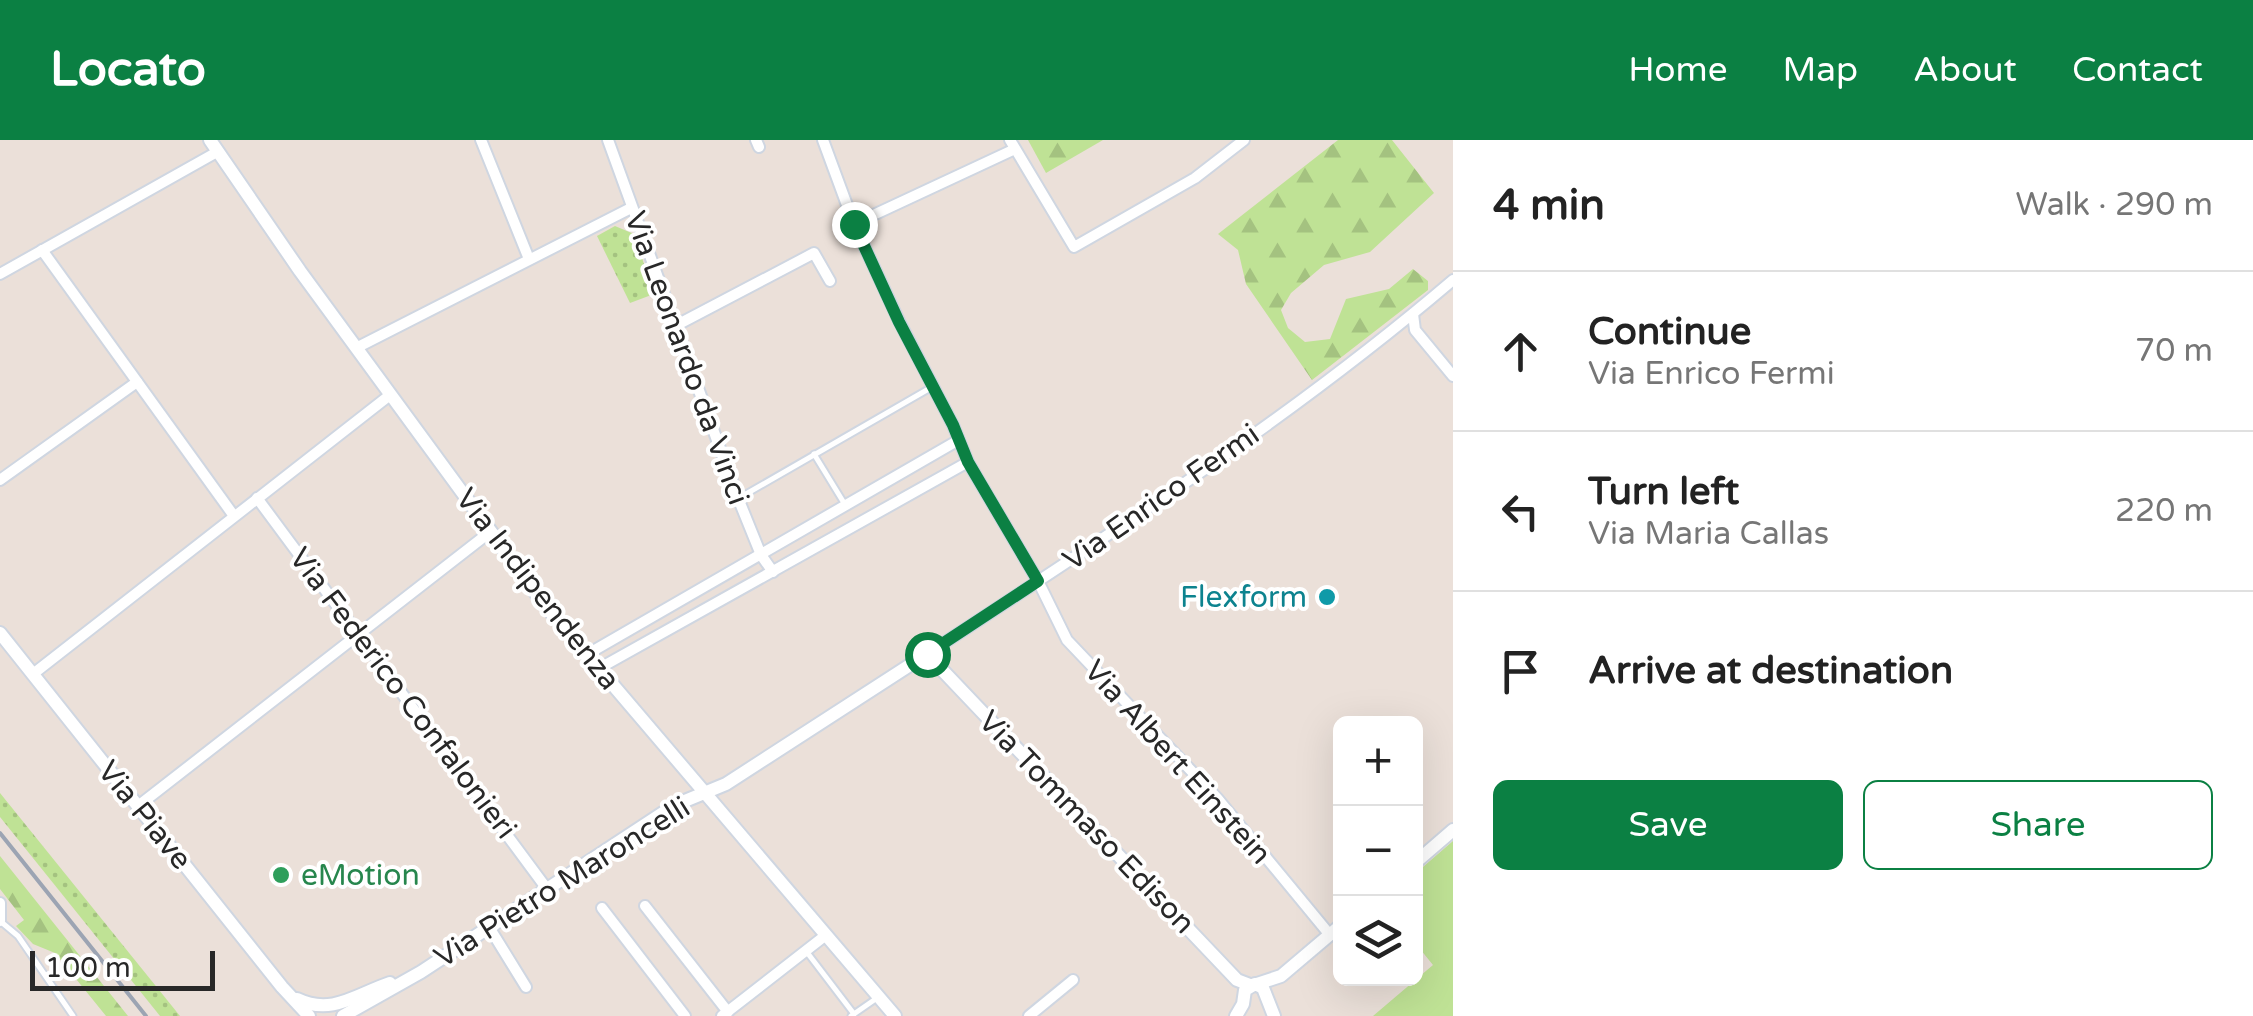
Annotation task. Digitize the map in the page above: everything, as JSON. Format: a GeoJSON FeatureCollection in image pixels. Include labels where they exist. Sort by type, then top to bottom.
{"type":"FeatureCollection","features":[{"type":"Feature","properties":{"kind":"street"},"geometry":{"type":"LineString","coordinates":[[481,140],[529,259]]}},
{"type":"Feature","properties":{"kind":"street","name":"Via Leonardo da Vinci"},"geometry":{"type":"LineString","coordinates":[[608,140],[738,498],[772,572]]}},
{"type":"Feature","properties":{"kind":"street","name":"Via Albert Einstein"},"geometry":{"type":"LineString","coordinates":[[822,140],[854,224],[957,440],[1068,640],[1333,928]]}},
{"type":"Feature","properties":{"kind":"street"},"geometry":{"type":"LineString","coordinates":[[854,224],[1013,144],[1074,247],[1195,178],[1244,140]]}},
{"type":"Feature","properties":{"kind":"street"},"geometry":{"type":"LineString","coordinates":[[0,274],[213,146]]}},
{"type":"Feature","properties":{"kind":"street","name":"Via Indipendenza"},"geometry":{"type":"LineString","coordinates":[[213,146],[490,532],[586,655],[895,1016]]}},
{"type":"Feature","properties":{"kind":"street"},"geometry":{"type":"LineString","coordinates":[[356,348],[632,208]]}},
{"type":"Feature","properties":{"kind":"street"},"geometry":{"type":"LineString","coordinates":[[42,250],[234,516]]}},
{"type":"Feature","properties":{"kind":"street"},"geometry":{"type":"LineString","coordinates":[[675,326],[814,253],[830,281]]}},
{"type":"Feature","properties":{"kind":"street","name":"Via Enrico Fermi"},"geometry":{"type":"LineString","coordinates":[[705,794],[1038,581],[1316,390],[1453,280]]}},
{"type":"Feature","properties":{"kind":"street"},"geometry":{"type":"LineString","coordinates":[[1413,314],[1415,330],[1453,376]]}},
{"type":"Feature","properties":{"kind":"street"},"geometry":{"type":"LineString","coordinates":[[0,480],[137,382]]}},
{"type":"Feature","properties":{"kind":"street"},"geometry":{"type":"LineString","coordinates":[[32,674],[390,395]]}},
{"type":"Feature","properties":{"kind":"street"},"geometry":{"type":"LineString","coordinates":[[586,655],[957,440]]}},
{"type":"Feature","properties":{"kind":"street"},"geometry":{"type":"LineString","coordinates":[[598,669],[968,462]]}},
{"type":"Feature","properties":{"kind":"street","name":"Via Federico Confalonieri"},"geometry":{"type":"LineString","coordinates":[[258,498],[547,889]]}},
{"type":"Feature","properties":{"kind":"street"},"geometry":{"type":"LineString","coordinates":[[138,806],[490,532]]}},
{"type":"Feature","properties":{"kind":"street","name":"Via Piave"},"geometry":{"type":"LineString","coordinates":[[0,633],[286,991]]}},
{"type":"Feature","properties":{"kind":"street","name":"Via Tommaso Edison"},"geometry":{"type":"LineString","coordinates":[[927,654],[1232,975],[1240,983],[1253,984]]}},
{"type":"Feature","properties":{"kind":"street","name":"Via Pietro Maroncelli"},"geometry":{"type":"LineString","coordinates":[[343,1016],[363,1011],[674,805],[705,794]]}},
{"type":"Feature","properties":{"kind":"street"},"geometry":{"type":"LineString","coordinates":[[1423,856],[1453,830]]}},
{"type":"Feature","properties":{"kind":"street"},"geometry":{"type":"LineString","coordinates":[[0,903],[0,921]]}},
{"type":"Feature","properties":{"kind":"street"},"geometry":{"type":"LineString","coordinates":[[644,906],[725,1014],[826,935]]}},
{"type":"Feature","properties":{"kind":"street"},"geometry":{"type":"LineString","coordinates":[[602,908],[684,1016]]}},
{"type":"Feature","properties":{"kind":"street"},"geometry":{"type":"LineString","coordinates":[[489,927],[526,987]]}},
{"type":"Feature","properties":{"kind":"street"},"geometry":{"type":"LineString","coordinates":[[1274,1015],[1272,997],[1282,976],[1333,932]]}},
{"type":"Feature","properties":{"kind":"street","name":"Via Pietro Maroncelli"},"geometry":{"type":"LineString","coordinates":[[286,991],[310,1005],[331,1006],[421,972]]}},
{"type":"Feature","properties":{"kind":"street"},"geometry":{"type":"LineString","coordinates":[[1236,1016],[1253,984],[1282,976]]}},
{"type":"Feature","properties":{"kind":"street"},"geometry":{"type":"LineString","coordinates":[[1029,1016],[1073,980]]}},
{"type":"Feature","properties":{"kind":"street"},"geometry":{"type":"LineString","coordinates":[[1253,984],[1264,988],[1274,1015]]}},
{"type":"Feature","properties":{"kind":"street"},"geometry":{"type":"LineString","coordinates":[[286,991],[301,1016]]}},
{"type":"Feature","properties":{"kind":"street"},"geometry":{"type":"LineString","coordinates":[[286,991],[309,1016]]}},
{"type":"Feature","properties":{"kind":"lane"},"geometry":{"type":"LineString","coordinates":[[738,498],[932,386]]}},
{"type":"Feature","properties":{"kind":"lane"},"geometry":{"type":"LineString","coordinates":[[814,454],[846,506]]}},
{"type":"Feature","properties":{"kind":"lane"},"geometry":{"type":"LineString","coordinates":[[0,921],[18,936],[73,1016]]}},
{"type":"Feature","properties":{"kind":"lane"},"geometry":{"type":"LineString","coordinates":[[806,951],[852,1015],[879,996]]}},
{"type":"Feature","properties":{"kind":"green space"},"geometry":{"type":"Polygon","coordinates":[[[1028,140],[1103,140],[1046,173],[1028,140]]]}},
{"type":"Feature","properties":{"kind":"green space"},"geometry":{"type":"Polygon","coordinates":[[[1338,140],[1392,140],[1434,193],[1370,252],[1324,265],[1291,293],[1281,310],[1288,328],[1305,342],[1330,339],[1346,299],[1389,289],[1413,269],[1428,281],[1428,290],[1312,380],[1246,284],[1238,250],[1218,234],[1338,140]]]}},
{"type":"Feature","properties":{"kind":"green space"},"geometry":{"type":"Polygon","coordinates":[[[615,226],[634,234],[654,294],[630,303],[597,236],[615,226]]]}},
{"type":"Feature","properties":{"kind":"green space"},"geometry":{"type":"Polygon","coordinates":[[[0,793],[180,1016],[160,1016],[0,817],[0,793]]]}},
{"type":"Feature","properties":{"kind":"green space"},"geometry":{"type":"Polygon","coordinates":[[[1453,841],[1453,1016],[1373,1016],[1408,986],[1423,986],[1423,974],[1433,965],[1423,953],[1423,867],[1453,841]]]}},
{"type":"Feature","properties":{"kind":"green space"},"geometry":{"type":"Polygon","coordinates":[[[0,856],[128,1016],[106,1016],[55,953],[33,944],[16,926],[24,920],[0,889],[0,856]]]}},
{"type":"Feature","properties":{"kind":"railway"},"geometry":{"type":"LineString","coordinates":[[0,833],[146,1016]]}},
{"type":"Feature","properties":{"kind":"place","name":"Flexform"},"geometry":{"type":"Point","coordinates":[1327,597]}},
{"type":"Feature","properties":{"kind":"place","name":"eMotion"},"geometry":{"type":"Point","coordinates":[281,875]}},
{"type":"Feature","properties":{"kind":"route"},"geometry":{"type":"LineString","coordinates":[[854,224],[968,462],[1038,581],[927,654]]}}]}
